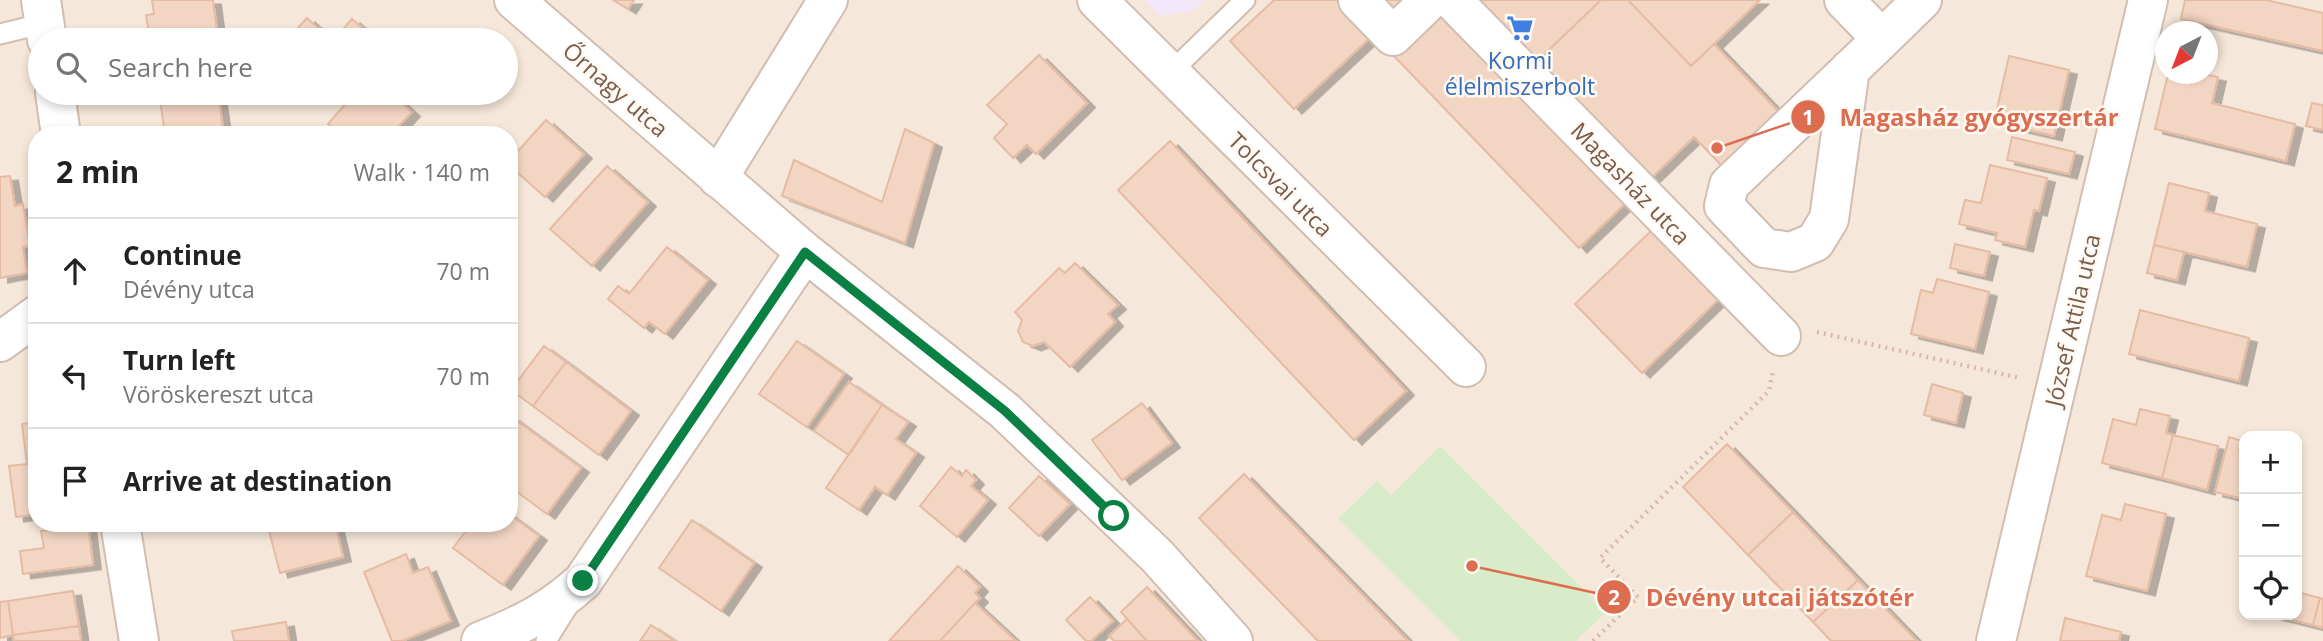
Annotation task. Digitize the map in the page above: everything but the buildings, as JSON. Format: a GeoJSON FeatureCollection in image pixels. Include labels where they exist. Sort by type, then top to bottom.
{"type":"FeatureCollection","features":[{"type":"Feature","properties":{"kind":"street","name":"Őrnagy utca"},"geometry":{"type":"LineString","coordinates":[[514,0],[805,252],[1005,411],[1157,556],[1233,641]]}},
{"type":"Feature","properties":{"kind":"street"},"geometry":{"type":"LineString","coordinates":[[719,177],[828,0]]}},
{"type":"Feature","properties":{"kind":"street","name":"Tolcsvai utca"},"geometry":{"type":"LineString","coordinates":[[1097,0],[1466,368]]}},
{"type":"Feature","properties":{"kind":"street"},"geometry":{"type":"LineString","coordinates":[[1358,0],[1393,36],[1430,0]]}},
{"type":"Feature","properties":{"kind":"street","name":"Magasház utca"},"geometry":{"type":"LineString","coordinates":[[1452,0],[1781,336]]}},
{"type":"Feature","properties":{"kind":"street"},"geometry":{"type":"LineString","coordinates":[[1844,0],[1881,38]]}},
{"type":"Feature","properties":{"kind":"street"},"geometry":{"type":"LineString","coordinates":[[1850,69],[1922,0]]}},
{"type":"Feature","properties":{"kind":"street","name":"József Attila utca"},"geometry":{"type":"LineString","coordinates":[[1996,641],[2148,0]]}},
{"type":"Feature","properties":{"kind":"street"},"geometry":{"type":"LineString","coordinates":[[57,105],[60,126]]}},
{"type":"Feature","properties":{"kind":"street"},"geometry":{"type":"LineString","coordinates":[[481,641],[528,621],[559,603],[583,581],[805,252]]}},
{"type":"Feature","properties":{"kind":"street"},"geometry":{"type":"LineString","coordinates":[[0,342],[28,322]]}},
{"type":"Feature","properties":{"kind":"street"},"geometry":{"type":"LineString","coordinates":[[121,532],[139,641]]}},
{"type":"Feature","properties":{"kind":"lane"},"geometry":{"type":"LineString","coordinates":[[1170,72],[1245,0]]}},
{"type":"Feature","properties":{"kind":"lane"},"geometry":{"type":"LineString","coordinates":[[0,34],[44,21]]}},
{"type":"Feature","properties":{"kind":"lane"},"geometry":{"type":"LineString","coordinates":[[546,641],[583,581]]}},
{"type":"Feature","properties":{"kind":"path"},"geometry":{"type":"LineString","coordinates":[[1593,641],[1638,597],[1600,558],[1769,391],[1783,325],[2028,379]]}},
{"type":"Feature","properties":{"kind":"shaded area"},"geometry":{"type":"Polygon","coordinates":[[[0,0],[2323,0],[2323,641],[0,641],[0,0]]]}},
{"type":"Feature","properties":{"kind":"shaded area"},"geometry":{"type":"Polygon","coordinates":[[[1145,0],[1204,0],[1193,11],[1160,16],[1145,0]]]}},
{"type":"Feature","properties":{"kind":"green space"},"geometry":{"type":"Polygon","coordinates":[[[1440,446],[1606,612],[1576,641],[1460,641],[1338,519],[1377,481],[1391,495],[1440,446]]]}},
{"type":"Feature","properties":{"kind":"place","name":"Kormi élelmiszerbolt"},"geometry":{"type":"Point","coordinates":[1520,28]}},
{"type":"Feature","properties":{"kind":"place","name":"Magasház gyógyszertár"},"geometry":{"type":"Point","coordinates":[1717,148]}},
{"type":"Feature","properties":{"kind":"place","name":"Dévény utcai játszótér"},"geometry":{"type":"Point","coordinates":[1472,566]}},
{"type":"Feature","properties":{"kind":"route"},"geometry":{"type":"LineString","coordinates":[[583,581],[805,252],[1005,411],[1114,516]]}}]}
